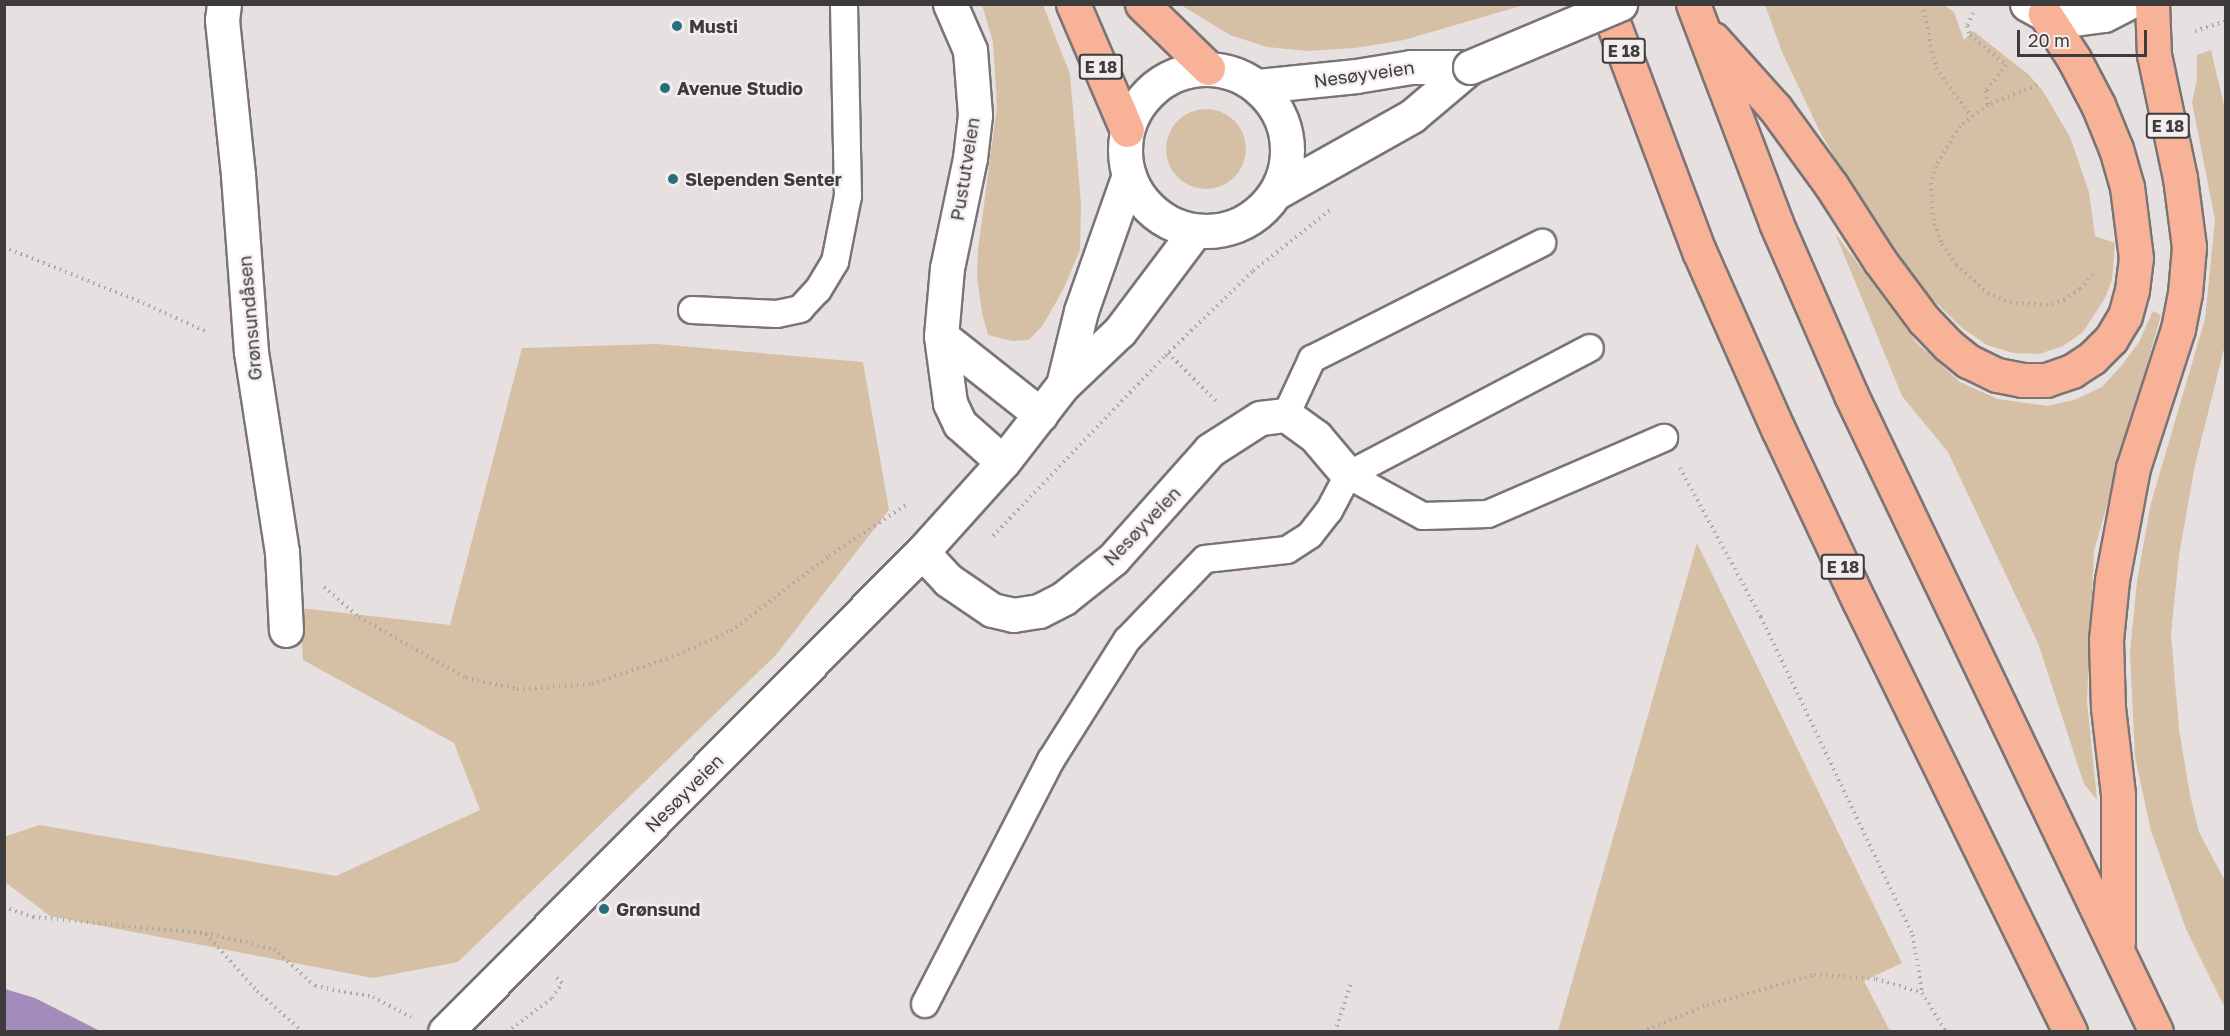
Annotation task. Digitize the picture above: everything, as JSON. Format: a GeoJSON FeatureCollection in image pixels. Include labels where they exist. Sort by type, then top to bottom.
{"type":"FeatureCollection","features":[{"type":"Feature","properties":{"kind":"highway","name":"E 18"},"geometry":{"type":"LineString","coordinates":[[1073,4],[1126,130]]}},
{"type":"Feature","properties":{"kind":"highway"},"geometry":{"type":"LineString","coordinates":[[1142,4],[1208,68]]}},
{"type":"Feature","properties":{"kind":"highway","name":"E 18"},"geometry":{"type":"LineString","coordinates":[[1606,4],[1699,251],[1778,429],[1859,602],[2070,1032]]}},
{"type":"Feature","properties":{"kind":"highway","name":"E 18"},"geometry":{"type":"LineString","coordinates":[[2118,953],[2118,794],[2108,708],[2106,640],[2112,580],[2133,468],[2178,329],[2185,293],[2189,247],[2180,178],[2154,55],[2152,4]]}},
{"type":"Feature","properties":{"kind":"highway","name":"E 18"},"geometry":{"type":"LineString","coordinates":[[1697,15],[1775,108],[1924,320],[1948,345],[1968,361],[1997,375],[2022,380],[2046,380],[2072,371],[2092,358],[2111,339],[2125,316],[2133,290],[2136,258],[2127,187],[2116,149],[2098,105],[2074,59],[2036,9]]}},
{"type":"Feature","properties":{"kind":"highway","name":"E 18"},"geometry":{"type":"LineString","coordinates":[[1697,15],[1776,223],[1851,395],[2156,1032]]}},
{"type":"Feature","properties":{"kind":"street","name":"Grønsundåsen"},"geometry":{"type":"LineString","coordinates":[[224,4],[222,20],[238,175],[251,352],[282,552],[286,630]]}},
{"type":"Feature","properties":{"kind":"street","name":"Nesøyveien"},"geometry":{"type":"LineString","coordinates":[[1275,194],[1412,116],[1470,67],[1620,4]]}},
{"type":"Feature","properties":{"kind":"street"},"geometry":{"type":"LineString","coordinates":[[2036,9],[2074,19],[2104,15],[2126,4]]}},
{"type":"Feature","properties":{"kind":"street","name":"Pustutveien"},"geometry":{"type":"LineString","coordinates":[[952,7],[970,50],[975,115],[970,158],[947,268],[941,336],[950,403],[955,414],[960,424],[1003,462]]}},
{"type":"Feature","properties":{"kind":"street","name":"Nesøyveien"},"geometry":{"type":"LineString","coordinates":[[1258,86],[1319,81],[1411,67],[1470,67]]}},
{"type":"Feature","properties":{"kind":"street"},"geometry":{"type":"LineString","coordinates":[[1208,68],[1226,70],[1258,86],[1274,103],[1284,125],[1288,148],[1285,172],[1275,194],[1260,212],[1240,224],[1218,231],[1195,231],[1173,225],[1154,213],[1139,196],[1129,176],[1124,153],[1126,130],[1135,110],[1148,91],[1166,78],[1186,70],[1208,68]]}},
{"type":"Feature","properties":{"kind":"street","name":"Nesøyveien"},"geometry":{"type":"LineString","coordinates":[[1063,385],[1081,311],[1129,176]]}},
{"type":"Feature","properties":{"kind":"street","name":"Nesøyveien"},"geometry":{"type":"LineString","coordinates":[[433,1027],[922,552],[1003,462],[1063,385],[1120,332],[1195,231]]}},
{"type":"Feature","properties":{"kind":"street"},"geometry":{"type":"LineString","coordinates":[[941,336],[1041,415]]}},
{"type":"Feature","properties":{"kind":"street"},"geometry":{"type":"LineString","coordinates":[[1286,415],[1316,437],[1348,475]]}},
{"type":"Feature","properties":{"kind":"street","name":"Nesøyveien"},"geometry":{"type":"LineString","coordinates":[[922,552],[948,580],[992,610],[1013,615],[1039,611],[1064,598],[1113,558],[1210,450],[1260,418],[1286,415]]}},
{"type":"Feature","properties":{"kind":"lane"},"geometry":{"type":"LineString","coordinates":[[692,310],[777,314],[800,309],[818,290],[835,262],[848,196],[844,4]]}},
{"type":"Feature","properties":{"kind":"lane"},"geometry":{"type":"LineString","coordinates":[[1286,415],[1312,359],[1542,243]]}},
{"type":"Feature","properties":{"kind":"lane"},"geometry":{"type":"LineString","coordinates":[[925,1004],[1051,760],[1127,640],[1205,559],[1287,550],[1310,535],[1329,510],[1348,475],[1590,348]]}},
{"type":"Feature","properties":{"kind":"lane"},"geometry":{"type":"LineString","coordinates":[[1348,475],[1423,516],[1488,514],[1664,438]]}},
{"type":"Feature","properties":{"kind":"path"},"geometry":{"type":"LineString","coordinates":[[1922,4],[1936,68],[1971,116]]}},
{"type":"Feature","properties":{"kind":"path"},"geometry":{"type":"LineString","coordinates":[[1973,13],[1966,26],[1970,35],[2006,65],[1986,92],[1988,105]]}},
{"type":"Feature","properties":{"kind":"path"},"geometry":{"type":"LineString","coordinates":[[2195,32],[2226,21]]}},
{"type":"Feature","properties":{"kind":"path"},"geometry":{"type":"LineString","coordinates":[[2037,85],[1988,105],[1971,116],[1948,143],[1936,166],[1931,183],[1934,224],[1942,244],[1956,265],[1988,293],[2010,303],[2028,306],[2046,305],[2064,300],[2080,289],[2096,268]]}},
{"type":"Feature","properties":{"kind":"path"},"geometry":{"type":"LineString","coordinates":[[4,247],[143,303],[251,352]]}},
{"type":"Feature","properties":{"kind":"path"},"geometry":{"type":"LineString","coordinates":[[1168,353],[1243,428]]}},
{"type":"Feature","properties":{"kind":"path"},"geometry":{"type":"LineString","coordinates":[[1664,438],[1761,617],[1913,935],[1922,993],[1946,1032]]}},
{"type":"Feature","properties":{"kind":"path"},"geometry":{"type":"LineString","coordinates":[[282,552],[359,617],[466,678],[517,689],[592,684],[672,657],[730,631],[829,556],[939,484],[966,504]]}},
{"type":"Feature","properties":{"kind":"path"},"geometry":{"type":"LineString","coordinates":[[4,907],[33,917],[205,933],[274,949],[315,986],[373,997],[433,1027]]}},
{"type":"Feature","properties":{"kind":"path"},"geometry":{"type":"LineString","coordinates":[[205,933],[257,991],[303,1032]]}},
{"type":"Feature","properties":{"kind":"path"},"geometry":{"type":"LineString","coordinates":[[1642,1032],[1707,1005],[1814,975],[1876,979],[1922,993]]}},
{"type":"Feature","properties":{"kind":"path"},"geometry":{"type":"LineString","coordinates":[[1335,1032],[1351,983]]}},
{"type":"Feature","properties":{"kind":"path"},"geometry":{"type":"LineString","coordinates":[[507,1032],[552,998]]}},
{"type":"Feature","properties":{"kind":"shaded area"},"geometry":{"type":"Polygon","coordinates":[[[982,5],[1043,5],[1070,74],[1081,204],[1080,250],[1064,288],[1043,325],[1029,340],[1012,341],[988,335],[982,313],[977,277],[978,250],[997,106],[993,42],[982,5]]]}},
{"type":"Feature","properties":{"kind":"shaded area"},"geometry":{"type":"Polygon","coordinates":[[[1181,5],[1524,5],[1404,40],[1355,48],[1307,51],[1267,47],[1230,35],[1181,5]]]}},
{"type":"Feature","properties":{"kind":"shaded area"},"geometry":{"type":"Polygon","coordinates":[[[1765,5],[1944,5],[1954,12],[1964,40],[1973,31],[2028,74],[2043,91],[2070,137],[2089,192],[2095,236],[2115,243],[2112,280],[2105,298],[2083,332],[2063,346],[2039,354],[2013,353],[1987,345],[1962,328],[1921,288],[1846,177],[1820,132],[1782,52],[1765,5]]]}},
{"type":"Feature","properties":{"kind":"shaded area"},"geometry":{"type":"Polygon","coordinates":[[[2211,50],[2226,114],[2225,345],[2195,465],[2179,555],[2171,634],[2179,729],[2190,795],[2199,832],[2225,881],[2225,1008],[2186,929],[2151,831],[2135,757],[2130,652],[2137,581],[2151,503],[2205,319],[2215,220],[2192,102],[2197,80],[2197,55],[2211,50]]]}},
{"type":"Feature","properties":{"kind":"shaded area"},"geometry":{"type":"Polygon","coordinates":[[[1206,109],[1221,112],[1234,121],[1243,134],[1246,149],[1243,164],[1234,177],[1221,186],[1206,189],[1191,186],[1178,177],[1169,164],[1166,149],[1169,134],[1178,121],[1191,112],[1206,109]]]}},
{"type":"Feature","properties":{"kind":"shaded area"},"geometry":{"type":"Polygon","coordinates":[[[1835,233],[1917,343],[1960,382],[1998,399],[2047,406],[2074,400],[2102,387],[2139,342],[2153,311],[2161,315],[2094,551],[2087,701],[2097,800],[2084,784],[2038,643],[1948,452],[1902,396],[1835,233]]]}},
{"type":"Feature","properties":{"kind":"shaded area"},"geometry":{"type":"Polygon","coordinates":[[[657,344],[863,362],[889,510],[775,656],[458,962],[373,978],[50,916],[5,882],[4,837],[39,825],[336,876],[480,810],[454,743],[303,660],[300,608],[450,625],[522,348],[657,344]]]}},
{"type":"Feature","properties":{"kind":"shaded area"},"geometry":{"type":"Polygon","coordinates":[[[1697,543],[1902,963],[1864,981],[1890,1031],[1558,1031],[1697,543]]]}},
{"type":"Feature","properties":{"kind":"shaded area"},"geometry":{"type":"Polygon","coordinates":[[[5,989],[35,998],[100,1031],[5,1031],[5,989]]]}},
{"type":"Feature","properties":{"kind":"place","name":"Musti"},"geometry":{"type":"Point","coordinates":[677,26]}},
{"type":"Feature","properties":{"kind":"place","name":"Avenue Studio"},"geometry":{"type":"Point","coordinates":[665,88]}},
{"type":"Feature","properties":{"kind":"place","name":"Slependen Senter"},"geometry":{"type":"Point","coordinates":[673,179]}},
{"type":"Feature","properties":{"kind":"place","name":"Grønsund"},"geometry":{"type":"Point","coordinates":[604,909]}}]}
